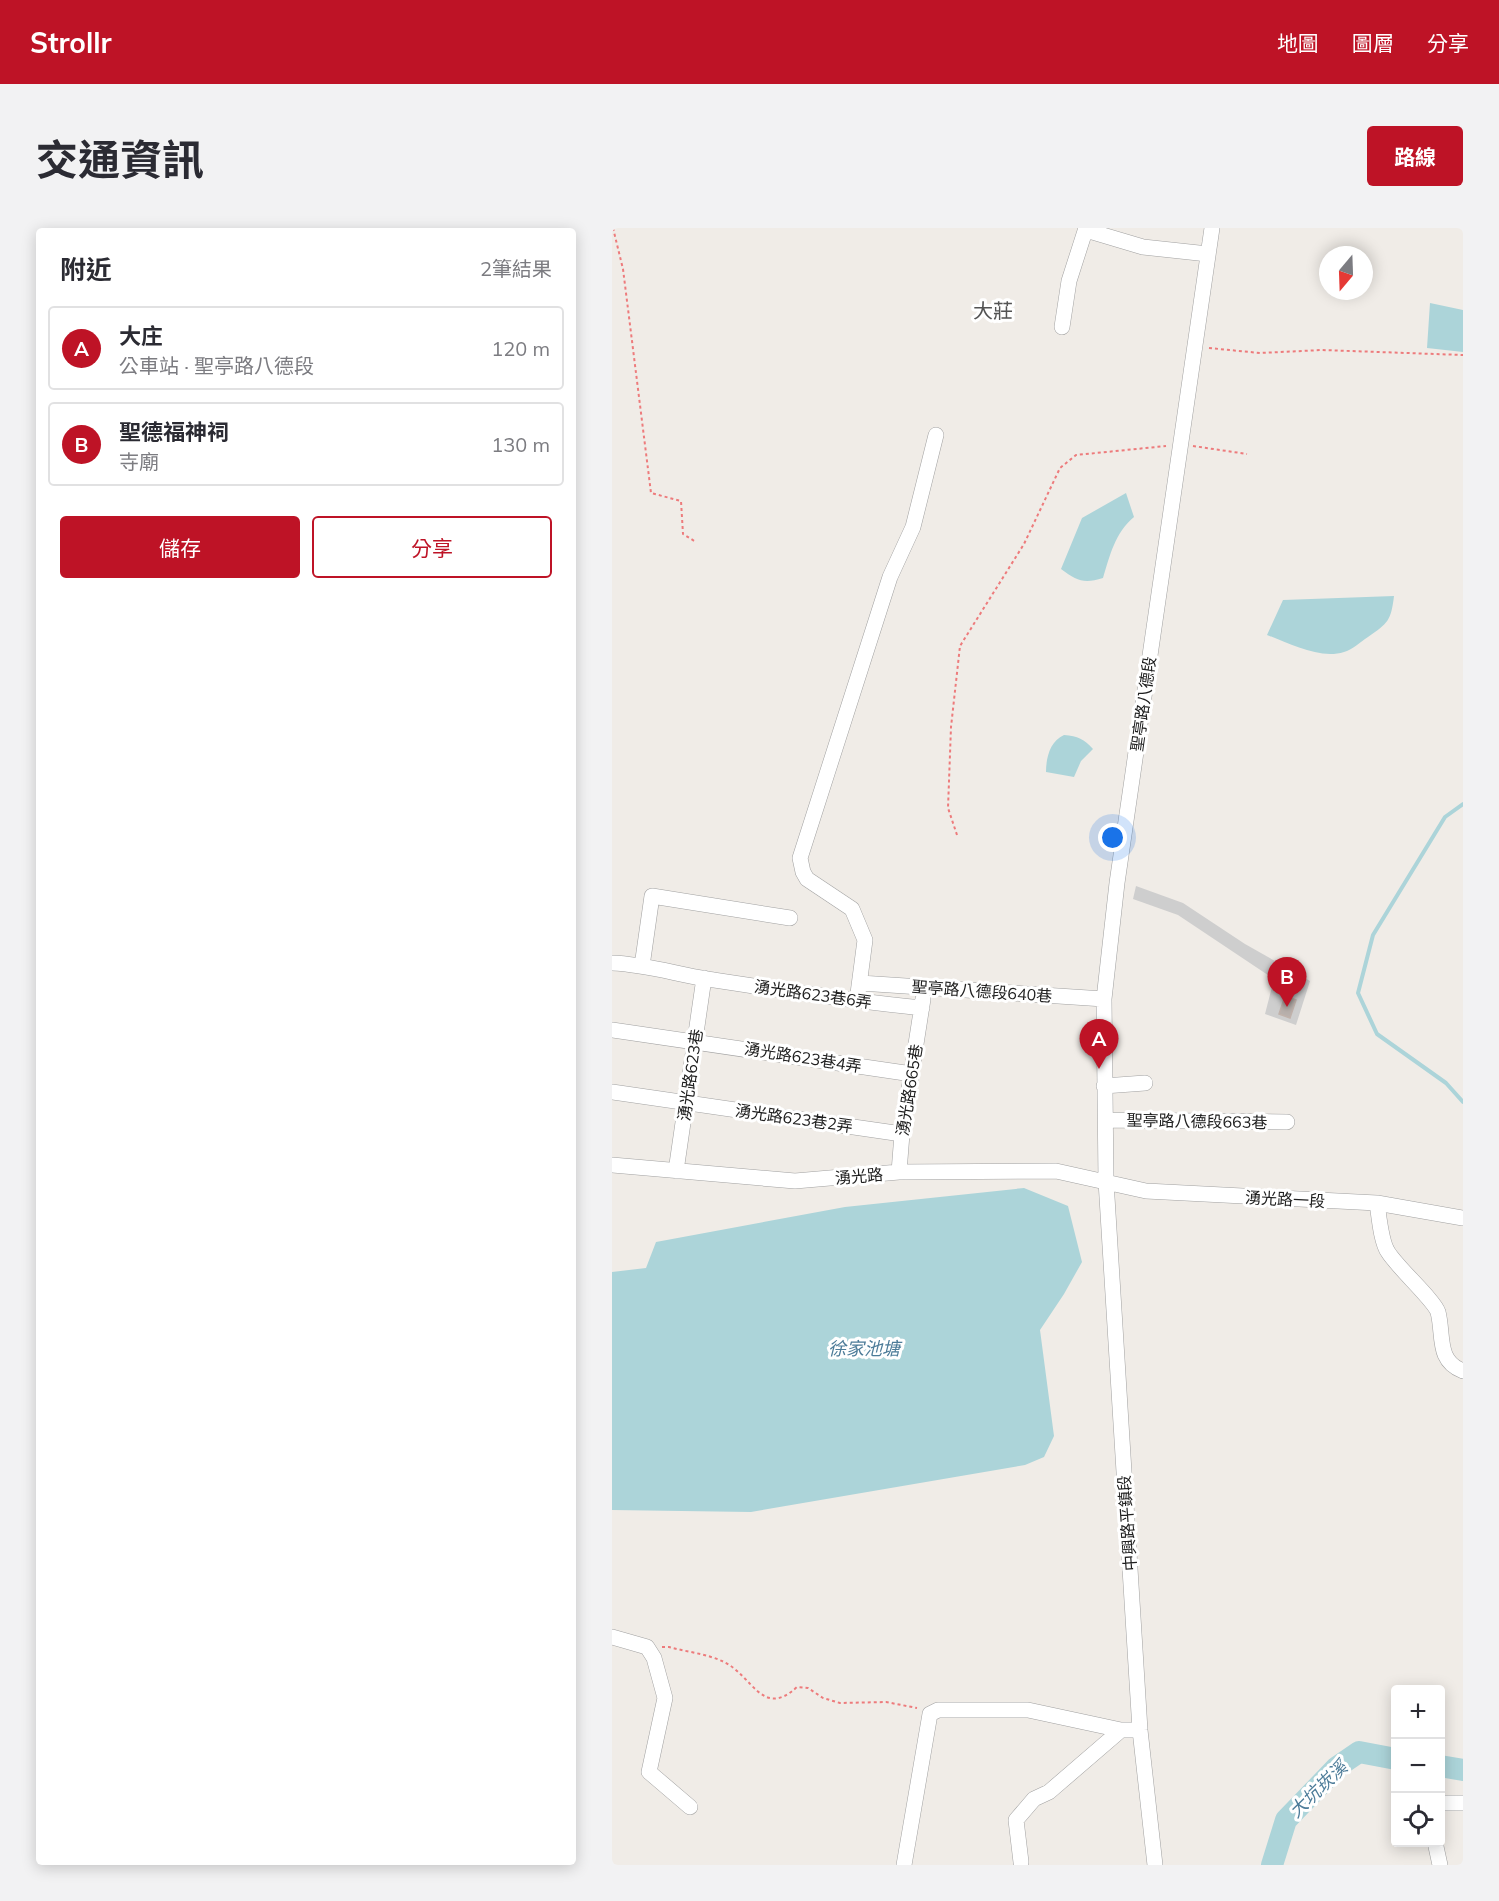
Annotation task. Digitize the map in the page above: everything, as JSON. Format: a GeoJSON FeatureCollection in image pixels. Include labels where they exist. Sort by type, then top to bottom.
{"type":"FeatureCollection","features":[{"type":"Feature","properties":{"kind":"street","name":"聖亭路八德段"},"geometry":{"type":"LineString","coordinates":[[1106,1181],[1104,999],[1117,883],[1212,228]]}},
{"type":"Feature","properties":{"kind":"street"},"geometry":{"type":"LineString","coordinates":[[1062,327],[1069,281],[1086,229],[1143,247],[1208,254]]}},
{"type":"Feature","properties":{"kind":"street"},"geometry":{"type":"LineString","coordinates":[[857,1001],[865,940],[852,909],[807,879],[800,858],[890,577],[913,527],[936,435]]}},
{"type":"Feature","properties":{"kind":"street"},"geometry":{"type":"LineString","coordinates":[[642,966],[652,896],[790,918]]}},
{"type":"Feature","properties":{"kind":"street","name":"湧光路623巷6弄"},"geometry":{"type":"LineString","coordinates":[[612,963],[857,1001],[922,1008]]}},
{"type":"Feature","properties":{"kind":"street","name":"湧光路623巷"},"geometry":{"type":"LineString","coordinates":[[676,1171],[704,978]]}},
{"type":"Feature","properties":{"kind":"street","name":"聖亭路八德段640巷"},"geometry":{"type":"LineString","coordinates":[[860,983],[1104,999]]}},
{"type":"Feature","properties":{"kind":"street","name":"湧光路665巷"},"geometry":{"type":"LineString","coordinates":[[899,1172],[902,1134],[925,987]]}},
{"type":"Feature","properties":{"kind":"street","name":"湧光路623巷4弄"},"geometry":{"type":"LineString","coordinates":[[612,1030],[912,1074]]}},
{"type":"Feature","properties":{"kind":"street"},"geometry":{"type":"LineString","coordinates":[[1104,1086],[1145,1083]]}},
{"type":"Feature","properties":{"kind":"street","name":"湧光路623巷2弄"},"geometry":{"type":"LineString","coordinates":[[612,1092],[902,1134]]}},
{"type":"Feature","properties":{"kind":"street","name":"聖亭路八德段663巷"},"geometry":{"type":"LineString","coordinates":[[1106,1120],[1287,1122]]}},
{"type":"Feature","properties":{"kind":"street","name":"湧光路"},"geometry":{"type":"LineString","coordinates":[[612,1165],[795,1181],[899,1172],[1056,1171],[1106,1181]]}},
{"type":"Feature","properties":{"kind":"street","name":"湧光路一段"},"geometry":{"type":"LineString","coordinates":[[1106,1181],[1146,1191],[1377,1203],[1463,1218]]}},
{"type":"Feature","properties":{"kind":"street","name":"中興路平鎮段"},"geometry":{"type":"LineString","coordinates":[[1106,1181],[1140,1730],[1155,1865]]}},
{"type":"Feature","properties":{"kind":"street"},"geometry":{"type":"LineString","coordinates":[[1377,1203],[1387,1251],[1406,1276],[1437,1309],[1445,1359],[1463,1371]]}},
{"type":"Feature","properties":{"kind":"street"},"geometry":{"type":"LineString","coordinates":[[612,1637],[647,1647],[654,1658],[665,1698],[649,1772],[690,1807]]}},
{"type":"Feature","properties":{"kind":"street"},"geometry":{"type":"LineString","coordinates":[[904,1865],[930,1714],[938,1710],[1028,1710],[1121,1730],[1140,1730]]}},
{"type":"Feature","properties":{"kind":"street"},"geometry":{"type":"LineString","coordinates":[[1021,1862],[1016,1820],[1034,1799],[1049,1792],[1065,1780],[1121,1730]]}},
{"type":"Feature","properties":{"kind":"street"},"geometry":{"type":"LineString","coordinates":[[1445,1803],[1463,1803]]}},
{"type":"Feature","properties":{"kind":"street"},"geometry":{"type":"LineString","coordinates":[[1436,1847],[1440,1865]]}},
{"type":"Feature","properties":{"kind":"path"},"geometry":{"type":"LineString","coordinates":[[613,228],[623,269],[651,493],[681,501],[683,534],[696,542]]}},
{"type":"Feature","properties":{"kind":"path"},"geometry":{"type":"LineString","coordinates":[[1195,347],[1260,353],[1322,350],[1463,354]]}},
{"type":"Feature","properties":{"kind":"path"},"geometry":{"type":"LineString","coordinates":[[957,835],[948,808],[951,728],[960,646],[1024,544],[1060,468],[1076,455],[1181,444],[1248,454]]}},
{"type":"Feature","properties":{"kind":"path"},"geometry":{"type":"LineString","coordinates":[[647,1647],[669,1647],[725,1662],[765,1697],[774,1700],[783,1698],[797,1687],[808,1688],[823,1698],[840,1703],[886,1702],[919,1709],[930,1714]]}},
{"type":"Feature","properties":{"kind":"shaded area"},"geometry":{"type":"Polygon","coordinates":[[[1136,886],[1183,903],[1245,944],[1310,981],[1296,1025],[1265,1014],[1274,979],[1178,915],[1133,899],[1136,886]]]}},
{"type":"Feature","properties":{"kind":"water"},"geometry":{"type":"Polygon","coordinates":[[[1430,303],[1463,310],[1463,352],[1427,348],[1430,303]]]}},
{"type":"Feature","properties":{"kind":"water"},"geometry":{"type":"Polygon","coordinates":[[[1126,493],[1134,517],[1118,537],[1103,578],[1091,581],[1081,580],[1061,569],[1082,518],[1126,493]]]}},
{"type":"Feature","properties":{"kind":"water"},"geometry":{"type":"Polygon","coordinates":[[[1394,596],[1387,621],[1353,648],[1344,652],[1325,654],[1315,652],[1267,635],[1283,600],[1394,596]]]}},
{"type":"Feature","properties":{"kind":"water"},"geometry":{"type":"Polygon","coordinates":[[[1064,735],[1080,739],[1093,749],[1081,761],[1074,777],[1046,772],[1050,750],[1055,741],[1064,735]]]}},
{"type":"Feature","properties":{"kind":"water","name":"徐家池塘"},"geometry":{"type":"Polygon","coordinates":[[[1024,1188],[1068,1206],[1082,1262],[1040,1330],[1054,1436],[1044,1457],[1025,1465],[751,1512],[612,1510],[612,1272],[646,1268],[656,1242],[845,1207],[1024,1188]]]}},
{"type":"Feature","properties":{"kind":"building"},"geometry":{"type":"Polygon","coordinates":[[[1285,996],[1296,1000],[1290,1018],[1279,1014],[1285,996]]]}},
{"type":"Feature","properties":{"kind":"waterway"},"geometry":{"type":"LineString","coordinates":[[1463,804],[1445,817],[1373,935],[1358,993],[1377,1034],[1446,1083],[1463,1102]]}},
{"type":"Feature","properties":{"kind":"waterway","name":"大坑崁溪"},"geometry":{"type":"LineString","coordinates":[[1272,1865],[1286,1820],[1337,1767],[1359,1752],[1391,1758]]}},
{"type":"Feature","properties":{"kind":"waterway","name":"大坑崁溪"},"geometry":{"type":"LineString","coordinates":[[1445,1767],[1463,1770]]}},
{"type":"Feature","properties":{"kind":"place","name":"聖德福神祠"},"geometry":{"type":"Point","coordinates":[1287,1007]}},
{"type":"Feature","properties":{"kind":"place","name":"大庄"},"geometry":{"type":"Point","coordinates":[1099,1069]}},
{"type":"Feature","properties":{"kind":"district","name":"大莊"},"geometry":{"type":"Point","coordinates":[993,310]}}]}
